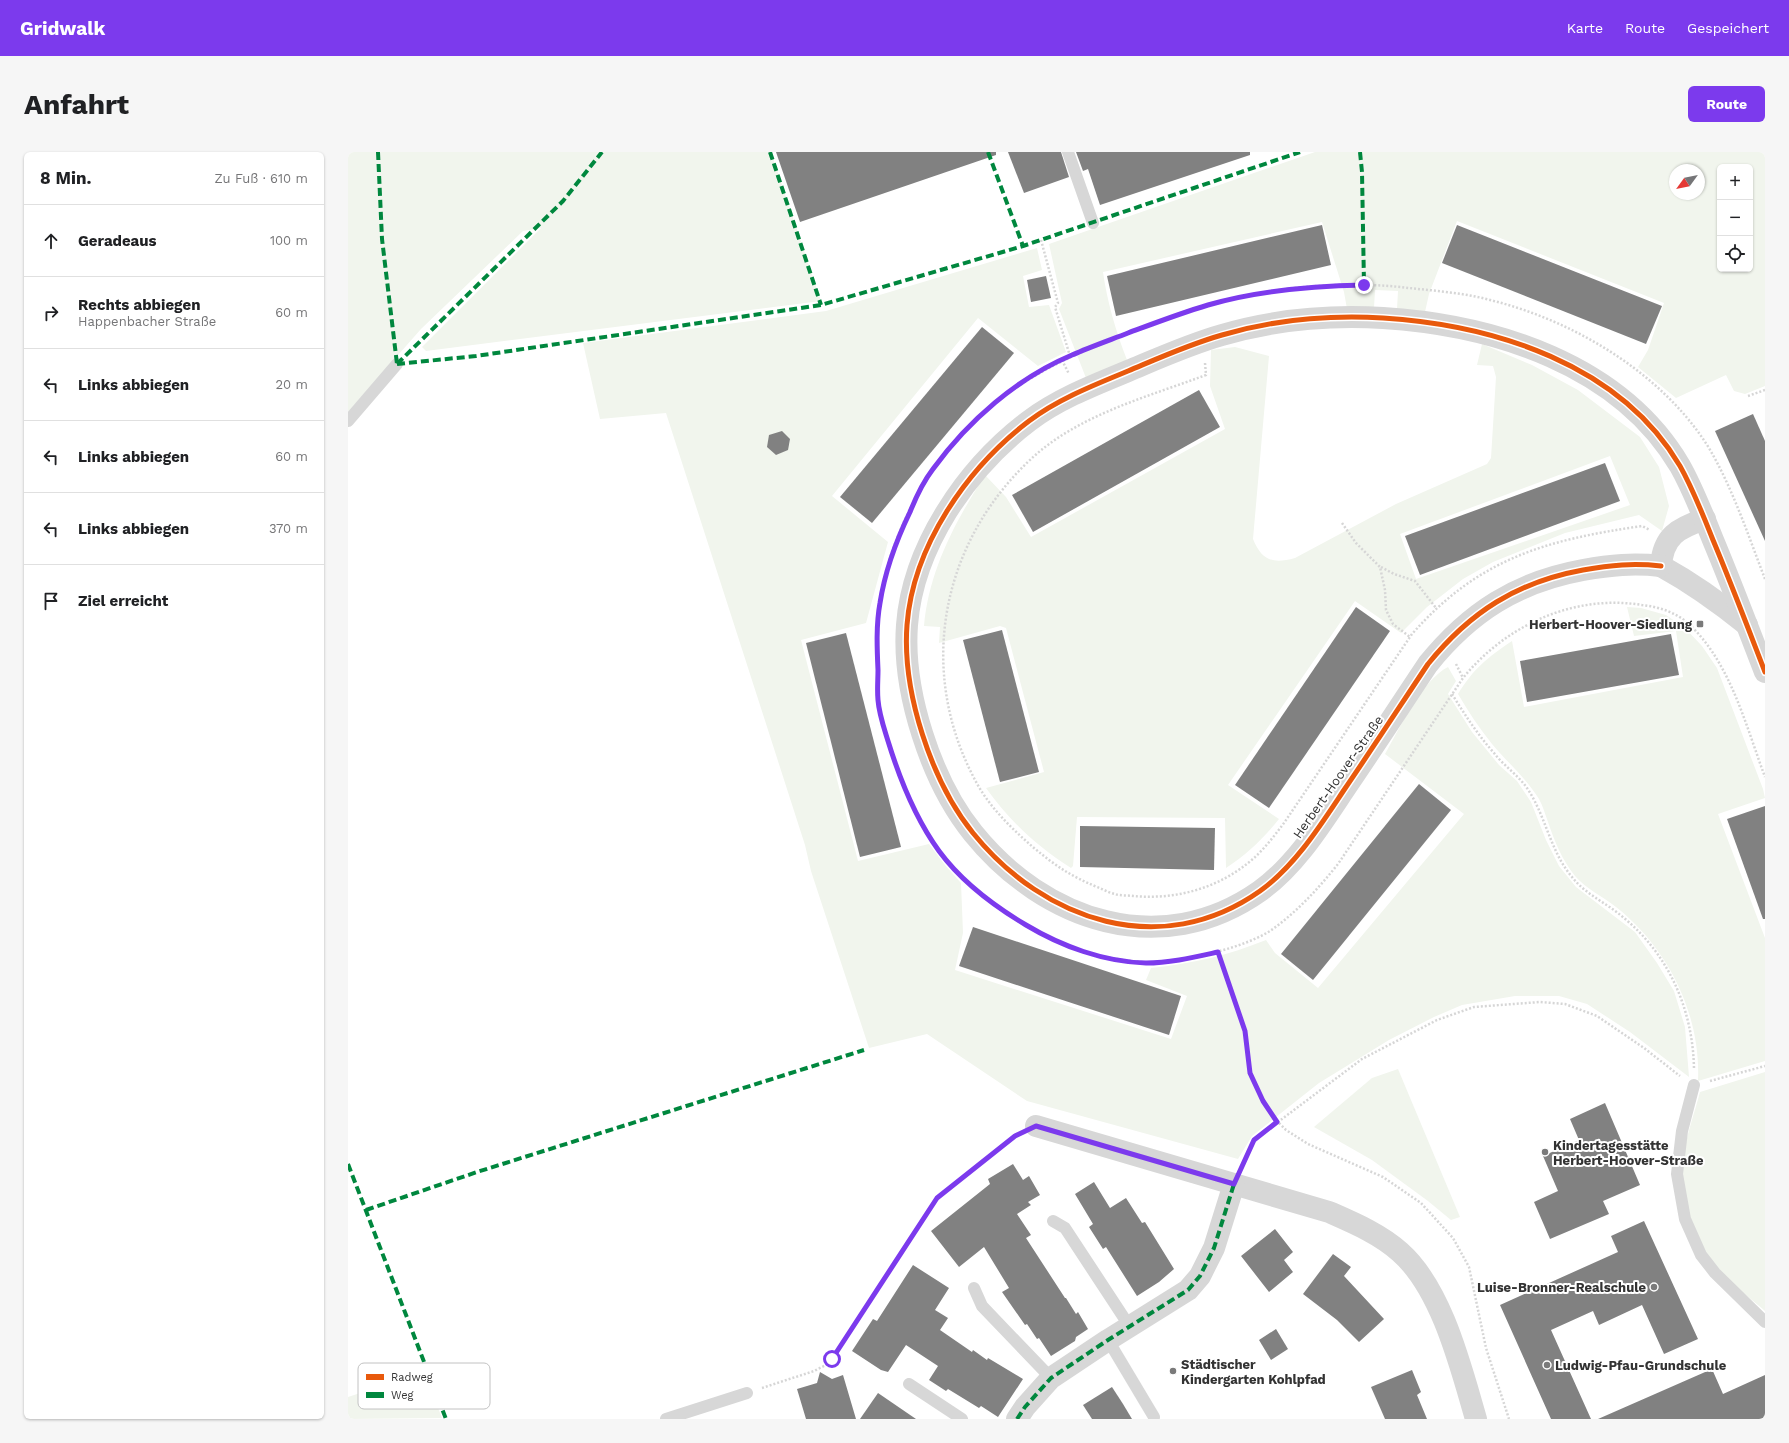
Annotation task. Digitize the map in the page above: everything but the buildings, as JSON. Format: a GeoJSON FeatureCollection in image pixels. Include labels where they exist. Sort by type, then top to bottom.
{"type":"FeatureCollection","features":[{"type":"Feature","properties":{"kind":"street","name":"Herbert-Hoover-Straße"},"geometry":{"type":"LineString","coordinates":[[1747,626],[1716,600],[1677,574],[1662,566],[1619,564],[1563,574],[1537,582],[1508,594],[1473,618],[1446,642],[1428,664],[1313,835],[1279,874],[1264,888],[1226,911],[1188,923],[1165,927],[1122,926],[1098,920],[1053,902],[1034,890],[1009,870],[975,836],[954,804],[939,775],[921,729],[912,694],[907,648],[907,627],[912,597],[927,549],[944,515],[959,492],[983,463],[1008,438],[1052,405],[1078,392],[1203,341],[1226,334],[1271,324],[1363,317],[1440,324],[1512,341],[1542,352],[1577,369],[1604,387],[1630,408],[1666,445],[1680,467],[1705,519],[1747,626],[1765,672]]}},
{"type":"Feature","properties":{"kind":"street"},"geometry":{"type":"LineString","coordinates":[[1662,566],[1662,554],[1667,541],[1680,529],[1705,519]]}},
{"type":"Feature","properties":{"kind":"street"},"geometry":{"type":"LineString","coordinates":[[1036,1126],[1329,1212],[1369,1231],[1400,1252],[1416,1268],[1430,1292],[1445,1324],[1459,1361],[1476,1419]]}},
{"type":"Feature","properties":{"kind":"street"},"geometry":{"type":"LineString","coordinates":[[1016,1419],[1051,1378],[1188,1290],[1200,1276],[1214,1248],[1234,1184]]}},
{"type":"Feature","properties":{"kind":"lane"},"geometry":{"type":"LineString","coordinates":[[1068,152],[1094,224]]}},
{"type":"Feature","properties":{"kind":"lane"},"geometry":{"type":"LineString","coordinates":[[348,421],[397,364]]}},
{"type":"Feature","properties":{"kind":"lane"},"geometry":{"type":"LineString","coordinates":[[1694,1085],[1682,1131],[1677,1174],[1685,1219],[1701,1255],[1715,1273],[1765,1322]]}},
{"type":"Feature","properties":{"kind":"lane"},"geometry":{"type":"LineString","coordinates":[[1053,1221],[1065,1228],[1130,1326]]}},
{"type":"Feature","properties":{"kind":"lane"},"geometry":{"type":"LineString","coordinates":[[974,1288],[982,1306],[1051,1378]]}},
{"type":"Feature","properties":{"kind":"lane"},"geometry":{"type":"LineString","coordinates":[[1108,1340],[1154,1417]]}},
{"type":"Feature","properties":{"kind":"lane"},"geometry":{"type":"LineString","coordinates":[[908,1384],[962,1419]]}},
{"type":"Feature","properties":{"kind":"lane"},"geometry":{"type":"LineString","coordinates":[[666,1419],[747,1392]]}},
{"type":"Feature","properties":{"kind":"path"},"geometry":{"type":"LineString","coordinates":[[1041,240],[1058,303],[1055,307],[1070,356]]}},
{"type":"Feature","properties":{"kind":"path"},"geometry":{"type":"LineString","coordinates":[[1765,579],[1720,467],[1706,444],[1672,399],[1632,367],[1595,342],[1566,326],[1528,311],[1490,299],[1388,285],[1333,286],[1284,290],[1208,305],[1164,320],[1070,356],[1021,384],[993,405],[971,424],[931,471],[915,500],[900,532],[887,571],[880,605],[877,640],[878,702],[884,726],[899,776],[929,837],[940,853],[955,870],[982,895],[1011,916],[1069,947],[1119,959],[1146,963],[1177,960],[1218,952],[1251,940],[1270,931],[1318,888],[1338,864],[1473,665],[1513,632],[1541,618],[1571,607],[1598,602],[1631,603],[1655,607],[1681,618],[1691,626],[1717,658],[1726,674],[1765,776]]}},
{"type":"Feature","properties":{"kind":"path"},"geometry":{"type":"LineString","coordinates":[[1203,341],[1206,375],[1099,416],[1053,442],[1032,458],[1000,493],[984,514],[967,544],[956,571],[948,600],[942,650],[950,714],[957,741],[975,781],[1001,817],[1050,862],[1068,874],[1104,890],[1115,894],[1156,898],[1177,896],[1201,890],[1236,871],[1253,858],[1270,841],[1284,823],[1410,637],[1436,608],[1477,576],[1495,566],[1533,550],[1566,539],[1642,526],[1667,541]]}},
{"type":"Feature","properties":{"kind":"path"},"geometry":{"type":"LineString","coordinates":[[1748,396],[1765,390]]}},
{"type":"Feature","properties":{"kind":"path"},"geometry":{"type":"LineString","coordinates":[[1342,523],[1356,543],[1380,567],[1394,574],[1415,581],[1436,608]]}},
{"type":"Feature","properties":{"kind":"path"},"geometry":{"type":"LineString","coordinates":[[1380,567],[1385,590],[1386,610],[1393,624],[1410,637]]}},
{"type":"Feature","properties":{"kind":"path"},"geometry":{"type":"LineString","coordinates":[[1452,694],[1484,743],[1528,789],[1536,803],[1556,853],[1571,876],[1581,887],[1623,917],[1642,934],[1659,954],[1675,982],[1686,1010],[1691,1040],[1694,1085]]}},
{"type":"Feature","properties":{"kind":"path"},"geometry":{"type":"LineString","coordinates":[[1218,952],[1245,1031],[1250,1073],[1263,1101],[1277,1122],[1286,1130],[1308,1144],[1383,1177],[1421,1203],[1453,1238],[1469,1267],[1486,1348],[1509,1419]]}},
{"type":"Feature","properties":{"kind":"path"},"geometry":{"type":"LineString","coordinates":[[1234,1184],[1254,1140],[1277,1122],[1362,1059],[1406,1035],[1443,1018],[1468,1009],[1540,1002],[1565,1004],[1597,1016],[1694,1085]]}},
{"type":"Feature","properties":{"kind":"path"},"geometry":{"type":"LineString","coordinates":[[1694,1085],[1765,1066]]}},
{"type":"Feature","properties":{"kind":"path"},"geometry":{"type":"LineString","coordinates":[[747,1392],[814,1371],[828,1364],[937,1198],[1015,1136],[1036,1126]]}},
{"type":"Feature","properties":{"kind":"shaded area"},"geometry":{"type":"Polygon","coordinates":[[[348,152],[771,152],[821,301],[426,351],[422,347],[541,228],[523,231],[421,329],[348,412],[348,152]]]}},
{"type":"Feature","properties":{"kind":"shaded area"},"geometry":{"type":"Polygon","coordinates":[[[1315,152],[1765,152],[1765,386],[1745,394],[1734,391],[1726,375],[1676,398],[1638,367],[1648,350],[1664,303],[1457,221],[1429,294],[1425,312],[1397,309],[1398,291],[1375,290],[1374,308],[1347,309],[1344,292],[1322,222],[1103,272],[1112,316],[1127,360],[1086,378],[1059,309],[1062,303],[1049,244],[1315,152]]]}},
{"type":"Feature","properties":{"kind":"shaded area"},"geometry":{"type":"Polygon","coordinates":[[[1037,248],[1042,270],[1023,276],[1029,307],[1049,305],[1066,352],[1038,366],[978,318],[832,496],[888,542],[866,623],[801,640],[858,861],[929,844],[961,883],[963,933],[955,970],[1171,1039],[1187,996],[1146,980],[1151,968],[1210,958],[1266,940],[1275,953],[1318,988],[1464,814],[1385,754],[1421,693],[1438,673],[1448,667],[1456,681],[1448,694],[1472,732],[1499,765],[1517,781],[1531,802],[1546,840],[1559,866],[1576,887],[1635,932],[1657,963],[1674,991],[1685,1027],[1689,1077],[1630,1032],[1587,1004],[1559,996],[1515,996],[1462,1005],[1434,1017],[1389,1040],[1319,1083],[1252,1136],[1238,1159],[1027,1101],[927,1034],[869,1048],[811,871],[805,845],[666,413],[600,419],[583,343],[826,311],[1037,248]]]}},
{"type":"Feature","properties":{"kind":"shaded area"},"geometry":{"type":"Polygon","coordinates":[[[1482,344],[1532,365],[1578,390],[1640,437],[1659,467],[1669,506],[1662,531],[1639,515],[1565,533],[1493,562],[1463,579],[1427,607],[1401,633],[1355,601],[1228,785],[1279,819],[1254,846],[1226,868],[1225,818],[1077,817],[1073,866],[1071,868],[1035,842],[1024,832],[1004,811],[986,788],[1044,772],[1006,628],[1000,626],[939,643],[940,627],[924,626],[931,585],[945,547],[985,475],[1006,497],[1031,537],[1225,429],[1210,386],[1211,350],[1235,347],[1269,356],[1253,539],[1256,546],[1264,556],[1274,560],[1287,560],[1295,558],[1396,504],[1487,464],[1491,458],[1496,377],[1493,366],[1477,365],[1482,344]],[[1610,456],[1400,534],[1416,579],[1630,505],[1610,456]]]}},
{"type":"Feature","properties":{"kind":"shaded area"},"geometry":{"type":"Polygon","coordinates":[[[1627,607],[1641,608],[1666,615],[1685,628],[1702,646],[1717,668],[1763,789],[1765,798],[1718,814],[1765,938],[1765,1061],[1698,1081],[1694,1031],[1678,984],[1666,962],[1635,924],[1616,907],[1579,881],[1575,876],[1559,850],[1543,807],[1534,791],[1487,738],[1458,694],[1470,677],[1482,664],[1512,641],[1524,707],[1683,677],[1676,631],[1634,636],[1627,607]]]}},
{"type":"Feature","properties":{"kind":"shaded area"},"geometry":{"type":"Polygon","coordinates":[[[1398,1069],[1460,1217],[1451,1220],[1428,1201],[1372,1160],[1314,1127],[1372,1078],[1398,1069]]]}},
{"type":"Feature","properties":{"kind":"shaded area"},"geometry":{"type":"Polygon","coordinates":[[[1765,1072],[1765,1311],[1724,1276],[1701,1244],[1694,1229],[1685,1198],[1682,1167],[1684,1151],[1700,1092],[1765,1072]]]}},
{"type":"Feature","properties":{"kind":"shaded area"},"geometry":{"type":"Polygon","coordinates":[[[358,1394],[358,1409],[438,1409],[442,1418],[348,1419],[348,1397],[358,1394]]]}},
{"type":"Feature","properties":{"kind":"marked path"},"geometry":{"type":"LineString","coordinates":[[378,152],[382,239],[397,364]]}},
{"type":"Feature","properties":{"kind":"marked path"},"geometry":{"type":"LineString","coordinates":[[397,364],[563,201],[602,152]]}},
{"type":"Feature","properties":{"kind":"marked path"},"geometry":{"type":"LineString","coordinates":[[770,152],[821,305]]}},
{"type":"Feature","properties":{"kind":"marked path"},"geometry":{"type":"LineString","coordinates":[[988,152],[1023,246]]}},
{"type":"Feature","properties":{"kind":"marked path"},"geometry":{"type":"LineString","coordinates":[[397,364],[476,356],[821,305],[1023,246],[1300,152]]}},
{"type":"Feature","properties":{"kind":"marked path"},"geometry":{"type":"LineString","coordinates":[[1360,152],[1362,172],[1364,285]]}},
{"type":"Feature","properties":{"kind":"marked path"},"geometry":{"type":"LineString","coordinates":[[366,1210],[477,1172],[864,1050]]}},
{"type":"Feature","properties":{"kind":"marked path"},"geometry":{"type":"LineString","coordinates":[[348,1164],[424,1363]]}},
{"type":"Feature","properties":{"kind":"marked path"},"geometry":{"type":"LineString","coordinates":[[1017,1419],[1025,1407],[1051,1378],[1188,1290],[1200,1276],[1214,1248],[1234,1184]]}},
{"type":"Feature","properties":{"kind":"marked path"},"geometry":{"type":"LineString","coordinates":[[442,1409],[446,1419]]}},
{"type":"Feature","properties":{"kind":"cycle path"},"geometry":{"type":"LineString","coordinates":[[1661,566],[1613,566],[1559,575],[1516,591],[1496,602],[1478,615],[1461,629],[1428,664],[1316,831],[1285,870],[1260,891],[1222,912],[1183,924],[1144,927],[1106,921],[1069,908],[1034,889],[1002,864],[973,833],[958,812],[944,788],[932,762],[922,734],[909,678],[907,625],[911,595],[920,566],[932,538],[947,511],[965,485],[1006,440],[1040,413],[1064,399],[1089,387],[1198,343],[1241,330],[1281,322],[1343,317],[1383,318],[1425,322],[1468,330],[1510,341],[1551,356],[1589,376],[1624,401],[1655,431],[1685,475],[1694,493],[1733,589],[1765,672]]}},
{"type":"Feature","properties":{"kind":"place","name":"Herbert-Hoover-Siedlung"},"geometry":{"type":"Point","coordinates":[1700,624]}},
{"type":"Feature","properties":{"kind":"place","name":"Kindertagesstätte Herbert-Hoover-Straße"},"geometry":{"type":"Point","coordinates":[1545,1152]}},
{"type":"Feature","properties":{"kind":"place","name":"Luise-Bronner-Realschule"},"geometry":{"type":"Point","coordinates":[1654,1287]}},
{"type":"Feature","properties":{"kind":"place","name":"Ludwig-Pfau-Grundschule"},"geometry":{"type":"Point","coordinates":[1547,1365]}},
{"type":"Feature","properties":{"kind":"place","name":"Städtischer Kindergarten Kohlpfad"},"geometry":{"type":"Point","coordinates":[1173,1371]}},
{"type":"Feature","properties":{"kind":"route"},"geometry":{"type":"LineString","coordinates":[[832,1359],[937,1198],[1015,1136],[1036,1126],[1234,1184],[1254,1140],[1277,1122],[1263,1101],[1250,1073],[1247,1060],[1245,1031],[1218,952],[1169,961],[1146,963],[1119,959],[1069,947],[1032,929],[982,895],[955,870],[940,853],[929,837],[899,776],[878,702],[877,640],[880,605],[887,571],[900,532],[915,500],[931,471],[971,424],[1021,384],[1049,366],[1070,356],[1208,305],[1284,290],[1364,285]]}}]}
